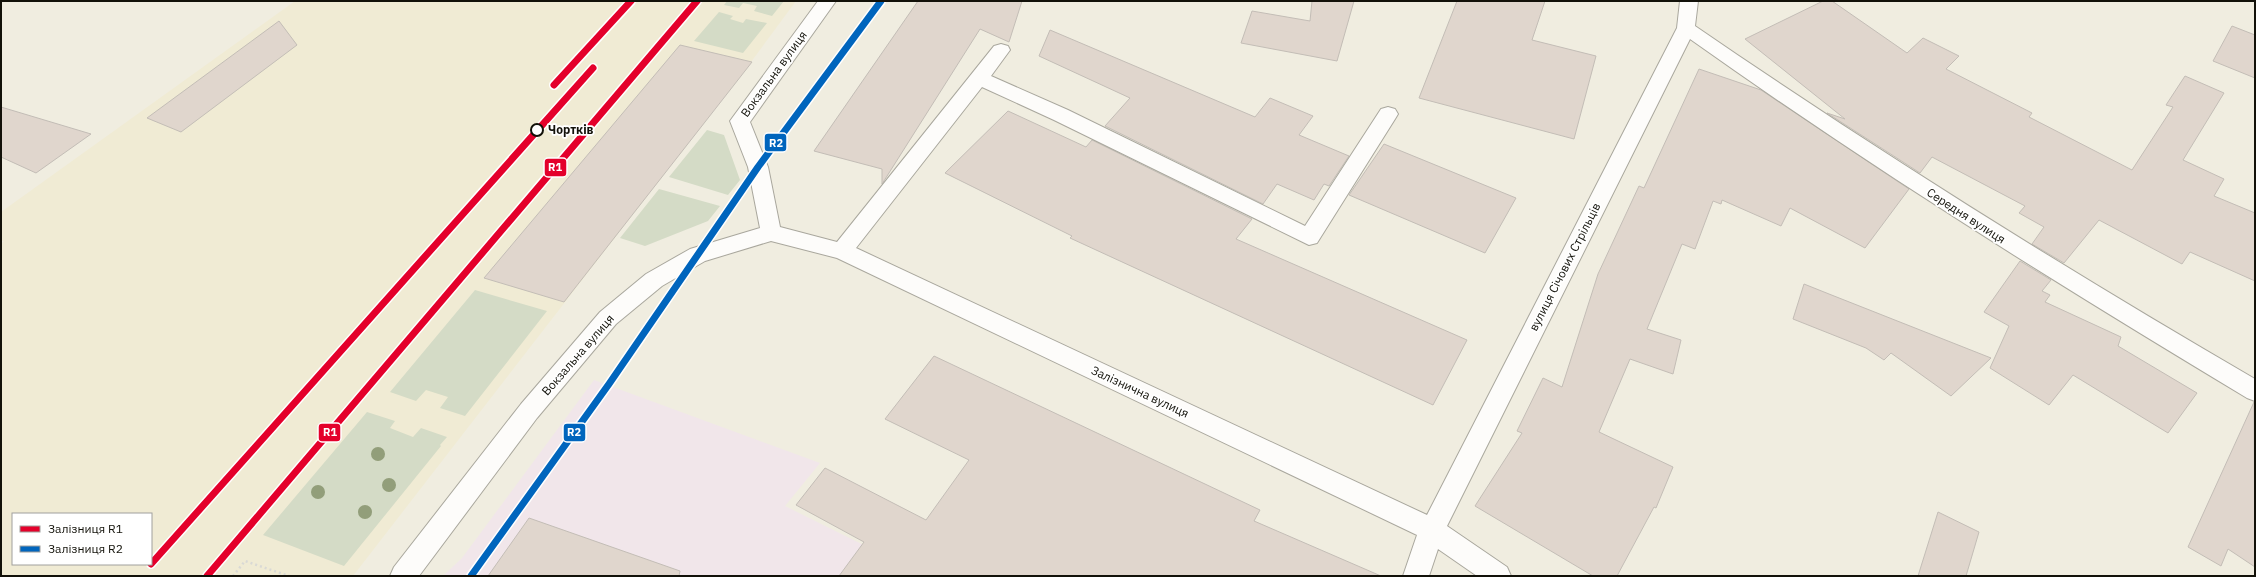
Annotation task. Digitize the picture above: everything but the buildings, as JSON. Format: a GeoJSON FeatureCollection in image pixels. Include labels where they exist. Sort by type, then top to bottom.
{"type":"FeatureCollection","features":[{"type":"Feature","properties":{"kind":"street","name":"Вокзальна вулиця"},"geometry":{"type":"LineString","coordinates":[[402,576],[529,411],[608,318],[654,280],[698,255],[771,233],[758,167],[740,121],[827,1]]}},
{"type":"Feature","properties":{"kind":"street","name":"вулиця Січових Стрільців"},"geometry":{"type":"LineString","coordinates":[[1416,576],[1432,530],[1686,28],[1689,1]]}},
{"type":"Feature","properties":{"kind":"street","name":"Середня вулиця"},"geometry":{"type":"LineString","coordinates":[[1686,28],[1856,145],[1987,230],[2255,391]]}},
{"type":"Feature","properties":{"kind":"street"},"geometry":{"type":"LineString","coordinates":[[842,251],[1001,50]]}},
{"type":"Feature","properties":{"kind":"street"},"geometry":{"type":"LineString","coordinates":[[979,78],[1061,115],[1309,237],[1388,114]]}},
{"type":"Feature","properties":{"kind":"street","name":"Залізнична вулиця"},"geometry":{"type":"LineString","coordinates":[[771,233],[842,251],[1432,530],[1498,576]]}},
{"type":"Feature","properties":{"kind":"path"},"geometry":{"type":"LineString","coordinates":[[233,576],[245,561],[289,576]]}},
{"type":"Feature","properties":{"kind":"shaded area"},"geometry":{"type":"Polygon","coordinates":[[[295,1],[796,1],[751,62],[353,576],[1,576],[1,244],[4,241],[1,241],[1,212],[295,1]]]}},
{"type":"Feature","properties":{"kind":"shaded area"},"geometry":{"type":"Polygon","coordinates":[[[594,380],[820,463],[785,506],[926,576],[443,576],[462,558],[594,380]]]}},
{"type":"Feature","properties":{"kind":"green space"},"geometry":{"type":"Polygon","coordinates":[[[727,1],[784,1],[772,16],[754,11],[757,6],[743,3],[739,8],[724,5],[727,1]]]}},
{"type":"Feature","properties":{"kind":"green space"},"geometry":{"type":"Polygon","coordinates":[[[719,12],[733,16],[730,19],[743,23],[746,19],[767,23],[743,53],[694,41],[719,12]]]}},
{"type":"Feature","properties":{"kind":"green space"},"geometry":{"type":"Polygon","coordinates":[[[707,130],[724,135],[740,180],[728,195],[669,177],[707,130]]]}},
{"type":"Feature","properties":{"kind":"green space"},"geometry":{"type":"Polygon","coordinates":[[[659,189],[720,206],[708,221],[645,246],[620,238],[659,189]]]}},
{"type":"Feature","properties":{"kind":"green space"},"geometry":{"type":"Polygon","coordinates":[[[475,290],[547,311],[465,416],[440,408],[448,397],[426,390],[416,401],[390,392],[475,290]]]}},
{"type":"Feature","properties":{"kind":"green space"},"geometry":{"type":"Polygon","coordinates":[[[367,412],[395,421],[390,428],[413,437],[421,428],[447,437],[344,566],[263,535],[367,412]]]}},
{"type":"Feature","properties":{"kind":"rail line","name":"R1"},"geometry":{"type":"LineString","coordinates":[[554,85],[631,1]]}},
{"type":"Feature","properties":{"kind":"rail line","name":"R1"},"geometry":{"type":"LineString","coordinates":[[207,576],[697,1]]}},
{"type":"Feature","properties":{"kind":"rail line","name":"R2"},"geometry":{"type":"LineString","coordinates":[[471,576],[609,384],[758,167],[881,1]]}},
{"type":"Feature","properties":{"kind":"rail line","name":"R1"},"geometry":{"type":"LineString","coordinates":[[152,563],[593,68]]}},
{"type":"Feature","properties":{"kind":"place","name":"Чортків"},"geometry":{"type":"Point","coordinates":[537,130]}}]}
